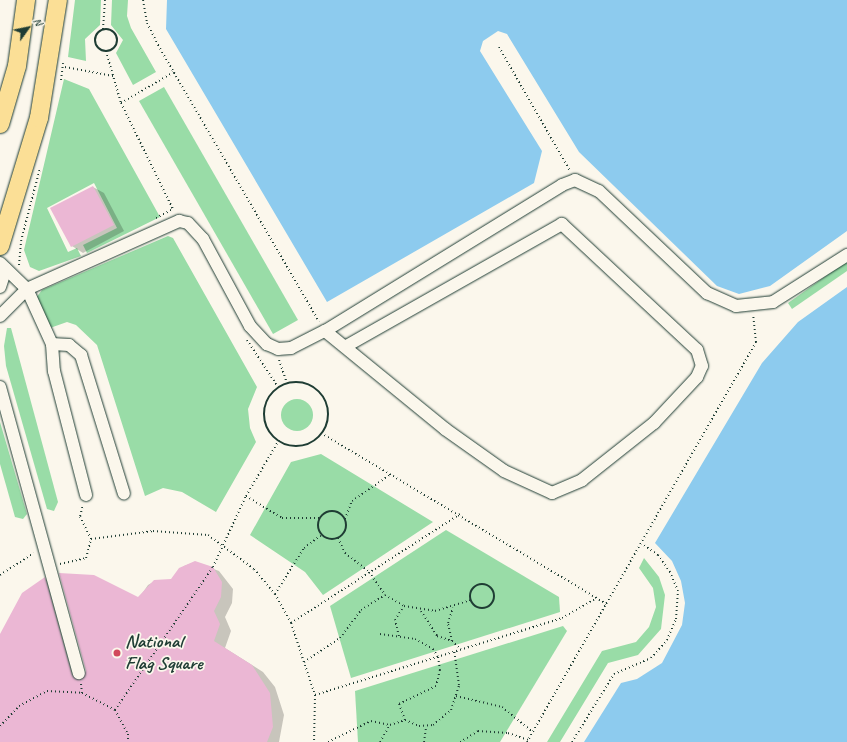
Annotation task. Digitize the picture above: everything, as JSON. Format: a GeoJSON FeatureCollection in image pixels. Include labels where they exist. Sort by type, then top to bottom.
{"type":"FeatureCollection","features":[{"type":"Feature","properties":{"kind":"highway"},"geometry":{"type":"LineString","coordinates":[[0,124],[17,66],[26,0]]}},
{"type":"Feature","properties":{"kind":"highway"},"geometry":{"type":"LineString","coordinates":[[0,246],[39,118],[58,0]]}},
{"type":"Feature","properties":{"kind":"lane"},"geometry":{"type":"LineString","coordinates":[[0,316],[27,290],[179,221],[188,223],[203,239],[250,326],[258,337],[278,349],[291,348],[325,331],[562,184],[575,180],[600,191],[707,292],[736,306],[752,306],[788,294],[847,255]]}},
{"type":"Feature","properties":{"kind":"lane"},"geometry":{"type":"LineString","coordinates":[[325,331],[445,429],[504,470],[552,493],[582,480],[654,423],[697,377],[702,366],[697,350],[562,224],[345,347]]}},
{"type":"Feature","properties":{"kind":"lane"},"geometry":{"type":"LineString","coordinates":[[0,287],[3,266]]}},
{"type":"Feature","properties":{"kind":"lane"},"geometry":{"type":"LineString","coordinates":[[3,266],[27,290],[52,344],[54,371],[86,495]]}},
{"type":"Feature","properties":{"kind":"lane"},"geometry":{"type":"LineString","coordinates":[[52,344],[68,345],[81,355],[124,494]]}},
{"type":"Feature","properties":{"kind":"lane"},"geometry":{"type":"LineString","coordinates":[[0,387],[79,673]]}},
{"type":"Feature","properties":{"kind":"path"},"geometry":{"type":"LineString","coordinates":[[103,29],[111,30],[117,39],[116,46],[106,51],[99,49],[95,39],[103,29],[105,0]]}},
{"type":"Feature","properties":{"kind":"path"},"geometry":{"type":"LineString","coordinates":[[143,0],[147,24],[325,331]]}},
{"type":"Feature","properties":{"kind":"path"},"geometry":{"type":"LineString","coordinates":[[498,47],[575,180]]}},
{"type":"Feature","properties":{"kind":"path"},"geometry":{"type":"LineString","coordinates":[[106,51],[121,103],[174,72]]}},
{"type":"Feature","properties":{"kind":"path"},"geometry":{"type":"LineString","coordinates":[[60,82],[64,59]]}},
{"type":"Feature","properties":{"kind":"path"},"geometry":{"type":"LineString","coordinates":[[65,67],[113,76]]}},
{"type":"Feature","properties":{"kind":"path"},"geometry":{"type":"LineString","coordinates":[[25,272],[19,267],[21,241],[41,162]]}},
{"type":"Feature","properties":{"kind":"path"},"geometry":{"type":"LineString","coordinates":[[152,220],[173,209]]}},
{"type":"Feature","properties":{"kind":"path"},"geometry":{"type":"LineString","coordinates":[[460,742],[478,731],[508,733],[528,741],[608,605],[756,342],[752,306]]}},
{"type":"Feature","properties":{"kind":"path"},"geometry":{"type":"LineString","coordinates":[[278,349],[277,355],[287,383]]}},
{"type":"Feature","properties":{"kind":"path"},"geometry":{"type":"LineString","coordinates":[[287,383],[307,384],[323,396],[328,415],[322,433],[301,445],[279,440],[267,427],[265,409],[272,393],[287,383]]}},
{"type":"Feature","properties":{"kind":"path"},"geometry":{"type":"LineString","coordinates":[[322,433],[460,514],[608,605]]}},
{"type":"Feature","properties":{"kind":"path"},"geometry":{"type":"LineString","coordinates":[[115,710],[213,567],[222,543],[246,496],[279,440]]}},
{"type":"Feature","properties":{"kind":"path"},"geometry":{"type":"LineString","coordinates":[[319,518],[317,527],[321,535],[329,540],[338,538],[346,528],[345,519],[352,501],[391,474]]}},
{"type":"Feature","properties":{"kind":"path"},"geometry":{"type":"LineString","coordinates":[[63,562],[86,558],[91,539],[80,516],[86,495]]}},
{"type":"Feature","properties":{"kind":"path"},"geometry":{"type":"LineString","coordinates":[[246,496],[282,518],[319,518],[334,511],[345,519]]}},
{"type":"Feature","properties":{"kind":"path"},"geometry":{"type":"LineString","coordinates":[[291,623],[460,514]]}},
{"type":"Feature","properties":{"kind":"path"},"geometry":{"type":"LineString","coordinates":[[91,539],[153,531],[208,535],[222,543],[254,569],[275,594],[291,623],[315,695],[314,742]]}},
{"type":"Feature","properties":{"kind":"path"},"geometry":{"type":"LineString","coordinates":[[275,594],[304,548],[321,535]]}},
{"type":"Feature","properties":{"kind":"path"},"geometry":{"type":"LineString","coordinates":[[338,538],[345,553],[369,572],[385,595],[404,606],[421,611],[453,608],[471,600]]}},
{"type":"Feature","properties":{"kind":"path"},"geometry":{"type":"LineString","coordinates":[[572,742],[614,674],[651,658],[667,640],[676,619],[678,591],[670,572],[658,556],[642,544]]}},
{"type":"Feature","properties":{"kind":"path"},"geometry":{"type":"LineString","coordinates":[[0,575],[40,549]]}},
{"type":"Feature","properties":{"kind":"path"},"geometry":{"type":"LineString","coordinates":[[480,584],[488,585],[494,591],[494,600],[489,607],[480,608],[471,600],[472,588],[480,584]]}},
{"type":"Feature","properties":{"kind":"path"},"geometry":{"type":"LineString","coordinates":[[304,662],[340,638],[361,610],[385,595]]}},
{"type":"Feature","properties":{"kind":"path"},"geometry":{"type":"LineString","coordinates":[[315,695],[562,618],[596,598]]}},
{"type":"Feature","properties":{"kind":"path"},"geometry":{"type":"LineString","coordinates":[[399,636],[395,620],[404,606]]}},
{"type":"Feature","properties":{"kind":"path"},"geometry":{"type":"LineString","coordinates":[[452,641],[448,623],[453,608]]}},
{"type":"Feature","properties":{"kind":"path"},"geometry":{"type":"LineString","coordinates":[[421,611],[437,636],[452,641],[461,649]]}},
{"type":"Feature","properties":{"kind":"path"},"geometry":{"type":"LineString","coordinates":[[380,634],[399,636],[427,644],[438,657],[440,670],[436,686],[399,704],[405,720]]}},
{"type":"Feature","properties":{"kind":"path"},"geometry":{"type":"LineString","coordinates":[[328,742],[371,721],[390,724],[405,720],[426,727],[446,717],[456,696],[459,671],[454,651]]}},
{"type":"Feature","properties":{"kind":"path"},"geometry":{"type":"LineString","coordinates":[[0,726],[19,706],[47,691],[82,692],[115,710],[128,734],[128,742]]}},
{"type":"Feature","properties":{"kind":"path"},"geometry":{"type":"LineString","coordinates":[[456,696],[502,707],[533,732]]}},
{"type":"Feature","properties":{"kind":"path"},"geometry":{"type":"LineString","coordinates":[[380,742],[390,724]]}},
{"type":"Feature","properties":{"kind":"path"},"geometry":{"type":"LineString","coordinates":[[424,742],[426,727]]}},
{"type":"Feature","properties":{"kind":"green space"},"geometry":{"type":"Polygon","coordinates":[[[75,0],[101,0],[100,25],[85,39],[86,61],[68,57],[75,0]]]}},
{"type":"Feature","properties":{"kind":"green space"},"geometry":{"type":"Polygon","coordinates":[[[112,0],[128,0],[127,16],[131,28],[156,72],[133,85],[116,53],[123,40],[111,25],[112,0]]]}},
{"type":"Feature","properties":{"kind":"green space"},"geometry":{"type":"Polygon","coordinates":[[[64,79],[89,89],[160,217],[87,253],[83,245],[117,228],[94,183],[47,208],[68,252],[77,248],[81,256],[39,271],[30,267],[24,250],[64,79]]]}},
{"type":"Feature","properties":{"kind":"green space"},"geometry":{"type":"Polygon","coordinates":[[[164,87],[298,320],[273,334],[139,101],[164,87]]]}},
{"type":"Feature","properties":{"kind":"green space"},"geometry":{"type":"Polygon","coordinates":[[[168,236],[173,238],[257,387],[248,409],[250,428],[256,442],[216,512],[182,492],[163,488],[145,496],[97,345],[76,325],[67,322],[50,328],[35,299],[42,290],[168,236]]]}},
{"type":"Feature","properties":{"kind":"green space"},"geometry":{"type":"Polygon","coordinates":[[[847,261],[847,271],[792,309],[788,303],[847,261]]]}},
{"type":"Feature","properties":{"kind":"green space"},"geometry":{"type":"Polygon","coordinates":[[[7,328],[11,328],[58,502],[54,511],[47,509],[6,366],[4,346],[7,328]]]}},
{"type":"Feature","properties":{"kind":"green space"},"geometry":{"type":"Polygon","coordinates":[[[294,399],[300,399],[310,406],[313,415],[312,421],[306,428],[300,431],[294,431],[284,424],[281,418],[281,412],[288,402],[294,399]]]}},
{"type":"Feature","properties":{"kind":"green space"},"geometry":{"type":"Polygon","coordinates":[[[0,422],[27,514],[23,519],[15,517],[0,464],[0,422]]]}},
{"type":"Feature","properties":{"kind":"green space"},"geometry":{"type":"Polygon","coordinates":[[[321,454],[433,522],[323,595],[305,572],[250,535],[291,462],[321,454]]]}},
{"type":"Feature","properties":{"kind":"green space"},"geometry":{"type":"Polygon","coordinates":[[[446,530],[559,597],[560,612],[351,678],[330,606],[446,530]]]}},
{"type":"Feature","properties":{"kind":"green space"},"geometry":{"type":"Polygon","coordinates":[[[644,558],[659,577],[665,595],[661,629],[638,655],[608,663],[560,742],[547,742],[602,651],[636,642],[649,627],[656,607],[653,588],[639,568],[644,558]]]}},
{"type":"Feature","properties":{"kind":"green space"},"geometry":{"type":"Polygon","coordinates":[[[563,626],[567,631],[500,742],[358,742],[355,691],[563,626]]]}},
{"type":"Feature","properties":{"kind":"water"},"geometry":{"type":"Polygon","coordinates":[[[167,0],[847,0],[847,231],[770,286],[739,294],[717,286],[579,152],[507,34],[498,31],[483,41],[480,51],[542,151],[534,183],[327,302],[166,29],[167,0]]]}},
{"type":"Feature","properties":{"kind":"water"},"geometry":{"type":"Polygon","coordinates":[[[847,287],[847,742],[584,742],[621,683],[637,679],[662,663],[682,625],[685,603],[681,581],[672,561],[655,543],[762,363],[798,322],[847,287]]]}},
{"type":"Feature","properties":{"kind":"building"},"geometry":{"type":"Polygon","coordinates":[[[93,186],[114,225],[71,247],[50,208],[93,186]]]}},
{"type":"Feature","properties":{"kind":"building","name":"National Flag Square"},"geometry":{"type":"Polygon","coordinates":[[[195,561],[213,567],[222,582],[221,597],[214,611],[220,624],[214,641],[252,665],[270,693],[273,727],[267,742],[0,742],[0,634],[22,593],[45,577],[72,675],[81,680],[86,671],[59,573],[94,575],[138,597],[154,580],[171,579],[179,568],[195,561]]]}},
{"type":"Feature","properties":{"kind":"place","name":"National Flag Square"},"geometry":{"type":"Point","coordinates":[117,653]}}]}
